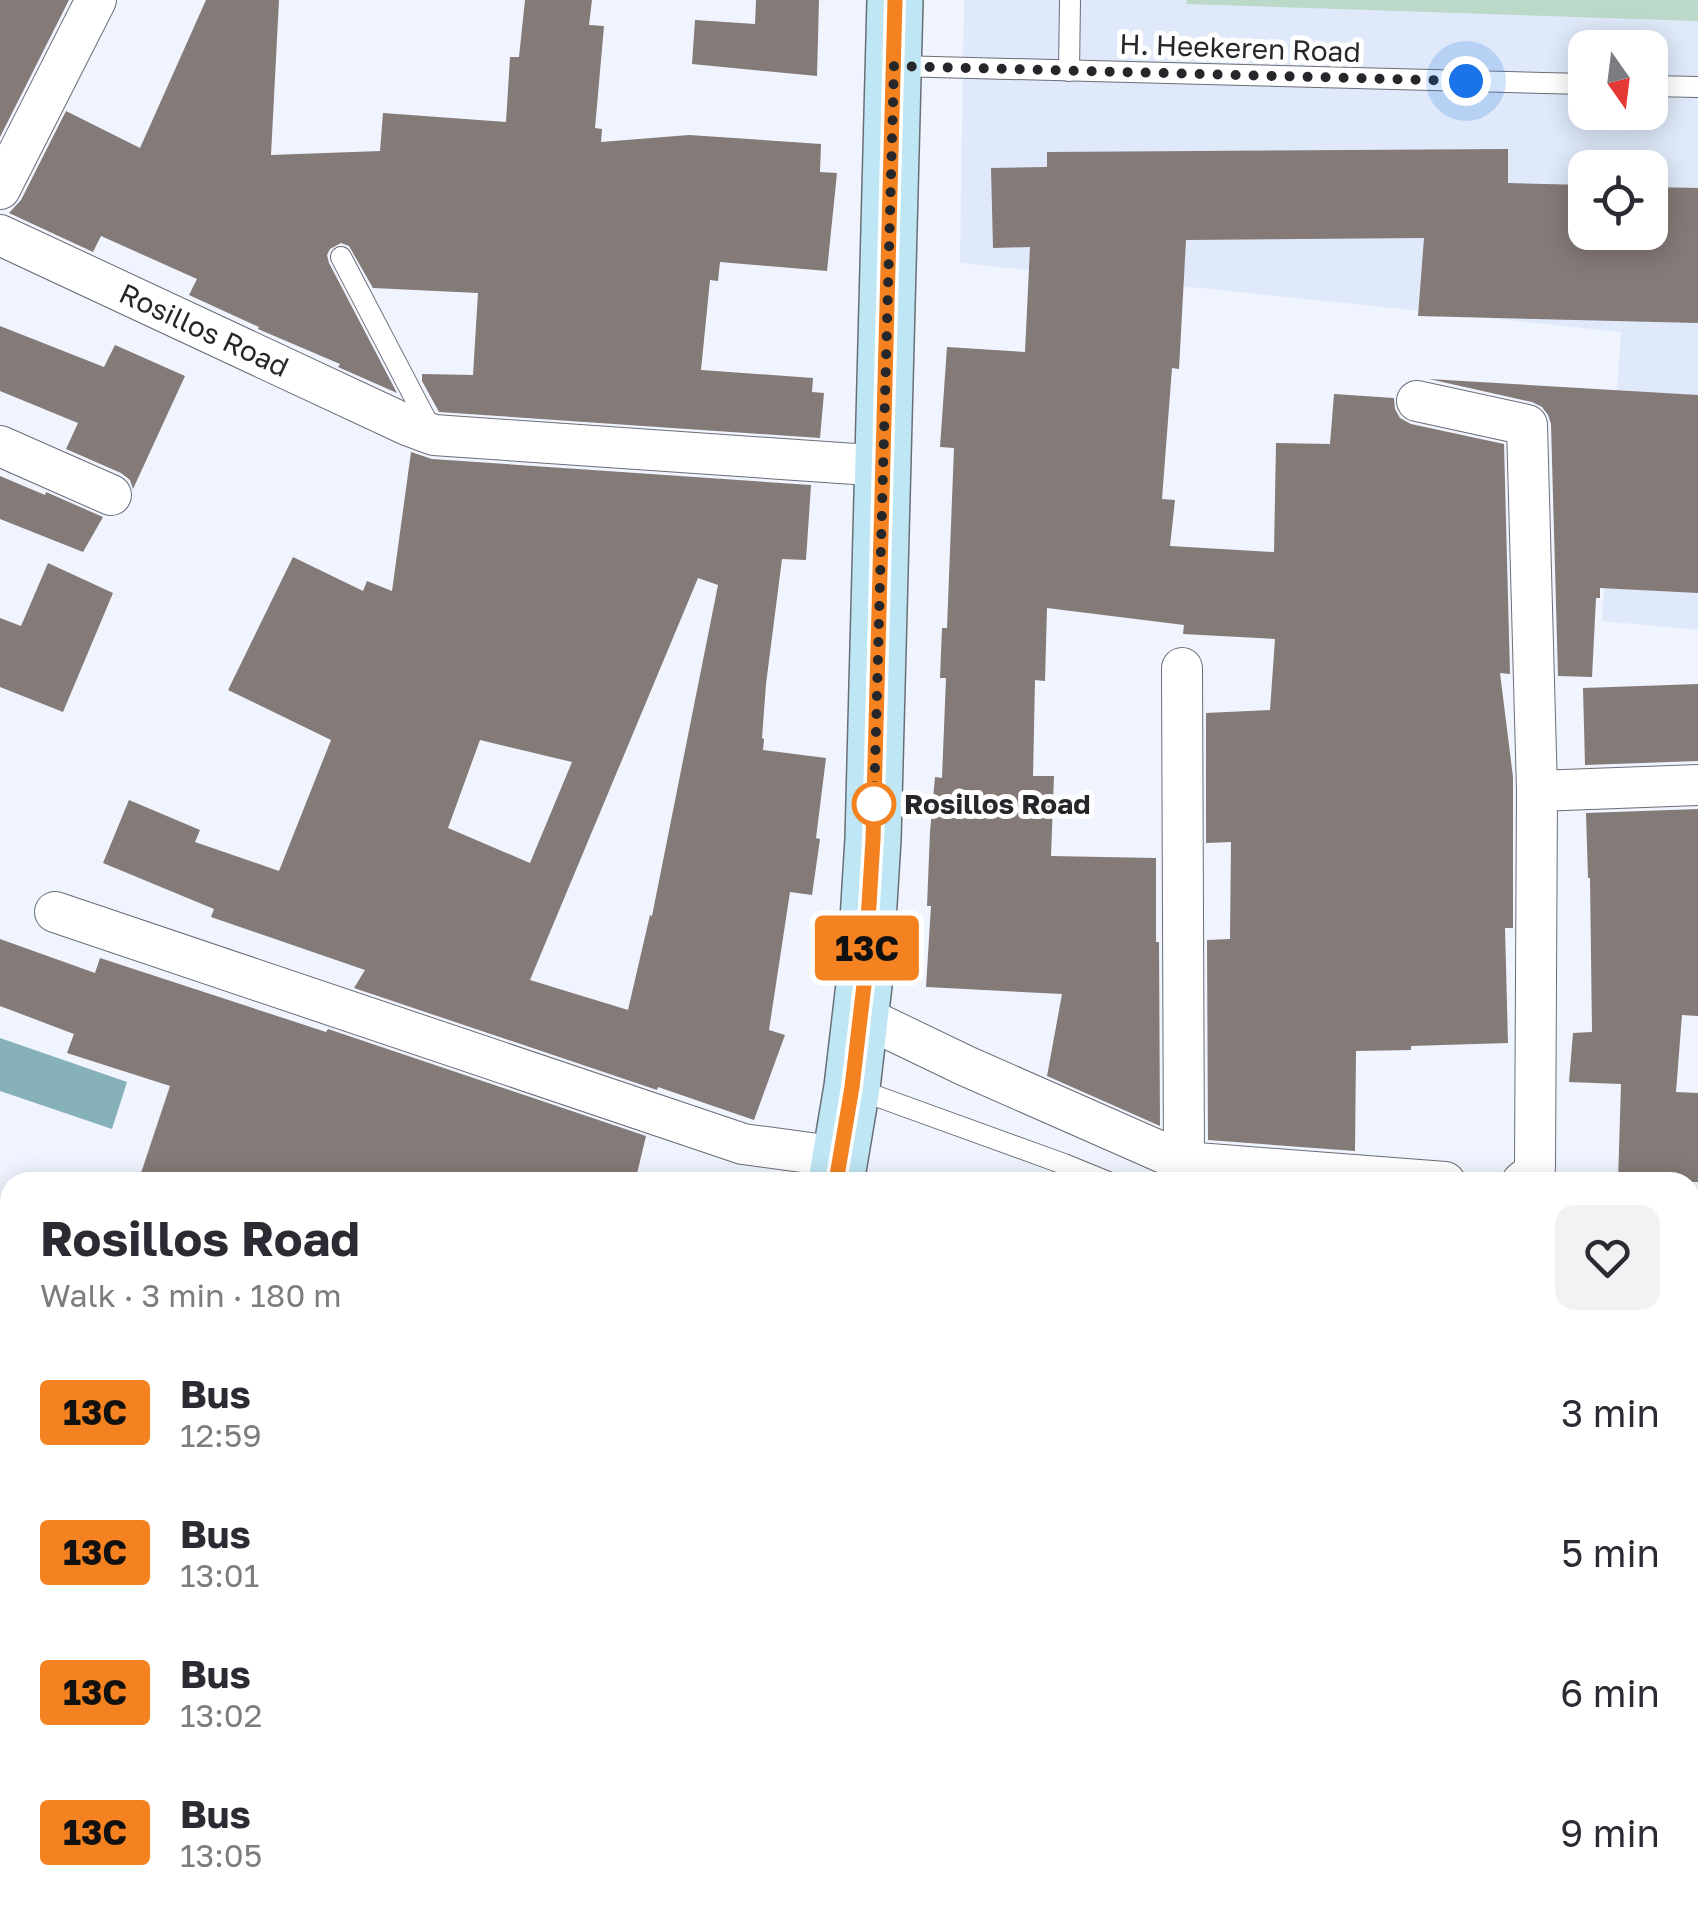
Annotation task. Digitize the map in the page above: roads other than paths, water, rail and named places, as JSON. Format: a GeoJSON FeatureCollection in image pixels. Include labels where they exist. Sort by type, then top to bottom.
{"type":"FeatureCollection","features":[{"type":"Feature","properties":{"kind":"main road"},"geometry":{"type":"LineString","coordinates":[[838,1170],[864,985],[873,840],[895,0]]}},
{"type":"Feature","properties":{"kind":"street"},"geometry":{"type":"LineString","coordinates":[[0,189],[96,0]]}},
{"type":"Feature","properties":{"kind":"street","name":"Rosillos Road"},"geometry":{"type":"LineString","coordinates":[[0,235],[434,435],[884,466]]}},
{"type":"Feature","properties":{"kind":"street"},"geometry":{"type":"LineString","coordinates":[[1417,401],[1527,425],[1537,791],[1533,1172]]}},
{"type":"Feature","properties":{"kind":"street"},"geometry":{"type":"LineString","coordinates":[[0,446],[40,481],[111,495]]}},
{"type":"Feature","properties":{"kind":"street"},"geometry":{"type":"LineString","coordinates":[[1182,668],[1184,1162]]}},
{"type":"Feature","properties":{"kind":"street"},"geometry":{"type":"LineString","coordinates":[[1537,791],[1698,784]]}},
{"type":"Feature","properties":{"kind":"street"},"geometry":{"type":"LineString","coordinates":[[55,912],[743,1144],[838,1170]]}},
{"type":"Feature","properties":{"kind":"street"},"geometry":{"type":"LineString","coordinates":[[860,1015],[1184,1162],[1314,1172]]}},
{"type":"Feature","properties":{"kind":"lane"},"geometry":{"type":"LineString","coordinates":[[1069,71],[1070,0]]}},
{"type":"Feature","properties":{"kind":"lane","name":"H. Heekeren Road"},"geometry":{"type":"LineString","coordinates":[[894,66],[1568,84]]}},
{"type":"Feature","properties":{"kind":"lane"},"geometry":{"type":"LineString","coordinates":[[1668,87],[1698,88]]}},
{"type":"Feature","properties":{"kind":"lane"},"geometry":{"type":"LineString","coordinates":[[341,257],[434,435]]}},
{"type":"Feature","properties":{"kind":"lane"},"geometry":{"type":"LineString","coordinates":[[852,1087],[1084,1172]]}},
{"type":"Feature","properties":{"kind":"water"},"geometry":{"type":"Polygon","coordinates":[[[0,1038],[127,1082],[112,1129],[0,1091],[0,1038]]]}},
{"type":"Feature","properties":{"kind":"place","name":"Rosillos Road"},"geometry":{"type":"Point","coordinates":[874,804]}}]}
